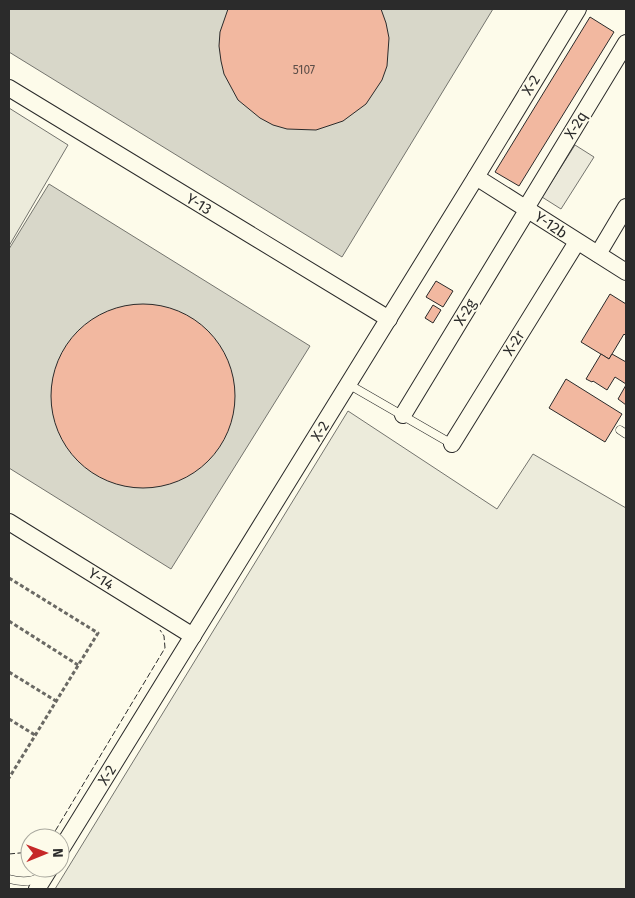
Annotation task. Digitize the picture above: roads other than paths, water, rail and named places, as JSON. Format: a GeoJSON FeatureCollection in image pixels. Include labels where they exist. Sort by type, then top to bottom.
{"type":"FeatureCollection","features":[{"type":"Feature","properties":{"kind":"street","name":"X-2"},"geometry":{"type":"LineString","coordinates":[[70,835],[578,9]]}},
{"type":"Feature","properties":{"kind":"street","name":"X-2q"},"geometry":{"type":"LineString","coordinates":[[527,208],[626,44]]}},
{"type":"Feature","properties":{"kind":"street","name":"Y-13"},"geometry":{"type":"LineString","coordinates":[[9,88],[389,319]]}},
{"type":"Feature","properties":{"kind":"street","name":"Y-12b"},"geometry":{"type":"LineString","coordinates":[[476,177],[626,272]]}},
{"type":"Feature","properties":{"kind":"street"},"geometry":{"type":"LineString","coordinates":[[598,254],[626,206]]}},
{"type":"Feature","properties":{"kind":"street","name":"X-2g"},"geometry":{"type":"LineString","coordinates":[[403,415],[527,208]]}},
{"type":"Feature","properties":{"kind":"street","name":"X-2r"},"geometry":{"type":"LineString","coordinates":[[452,444],[577,242]]}},
{"type":"Feature","properties":{"kind":"street","name":"Y-14"},"geometry":{"type":"LineString","coordinates":[[9,522],[193,636]]}},
{"type":"Feature","properties":{"kind":"street"},"geometry":{"type":"LineString","coordinates":[[37,889],[44,878]]}},
{"type":"Feature","properties":{"kind":"lane"},"geometry":{"type":"LineString","coordinates":[[348,384],[452,444]]}},
{"type":"Feature","properties":{"kind":"lane"},"geometry":{"type":"LineString","coordinates":[[9,879],[20,882],[33,881],[38,878]]}}]}
